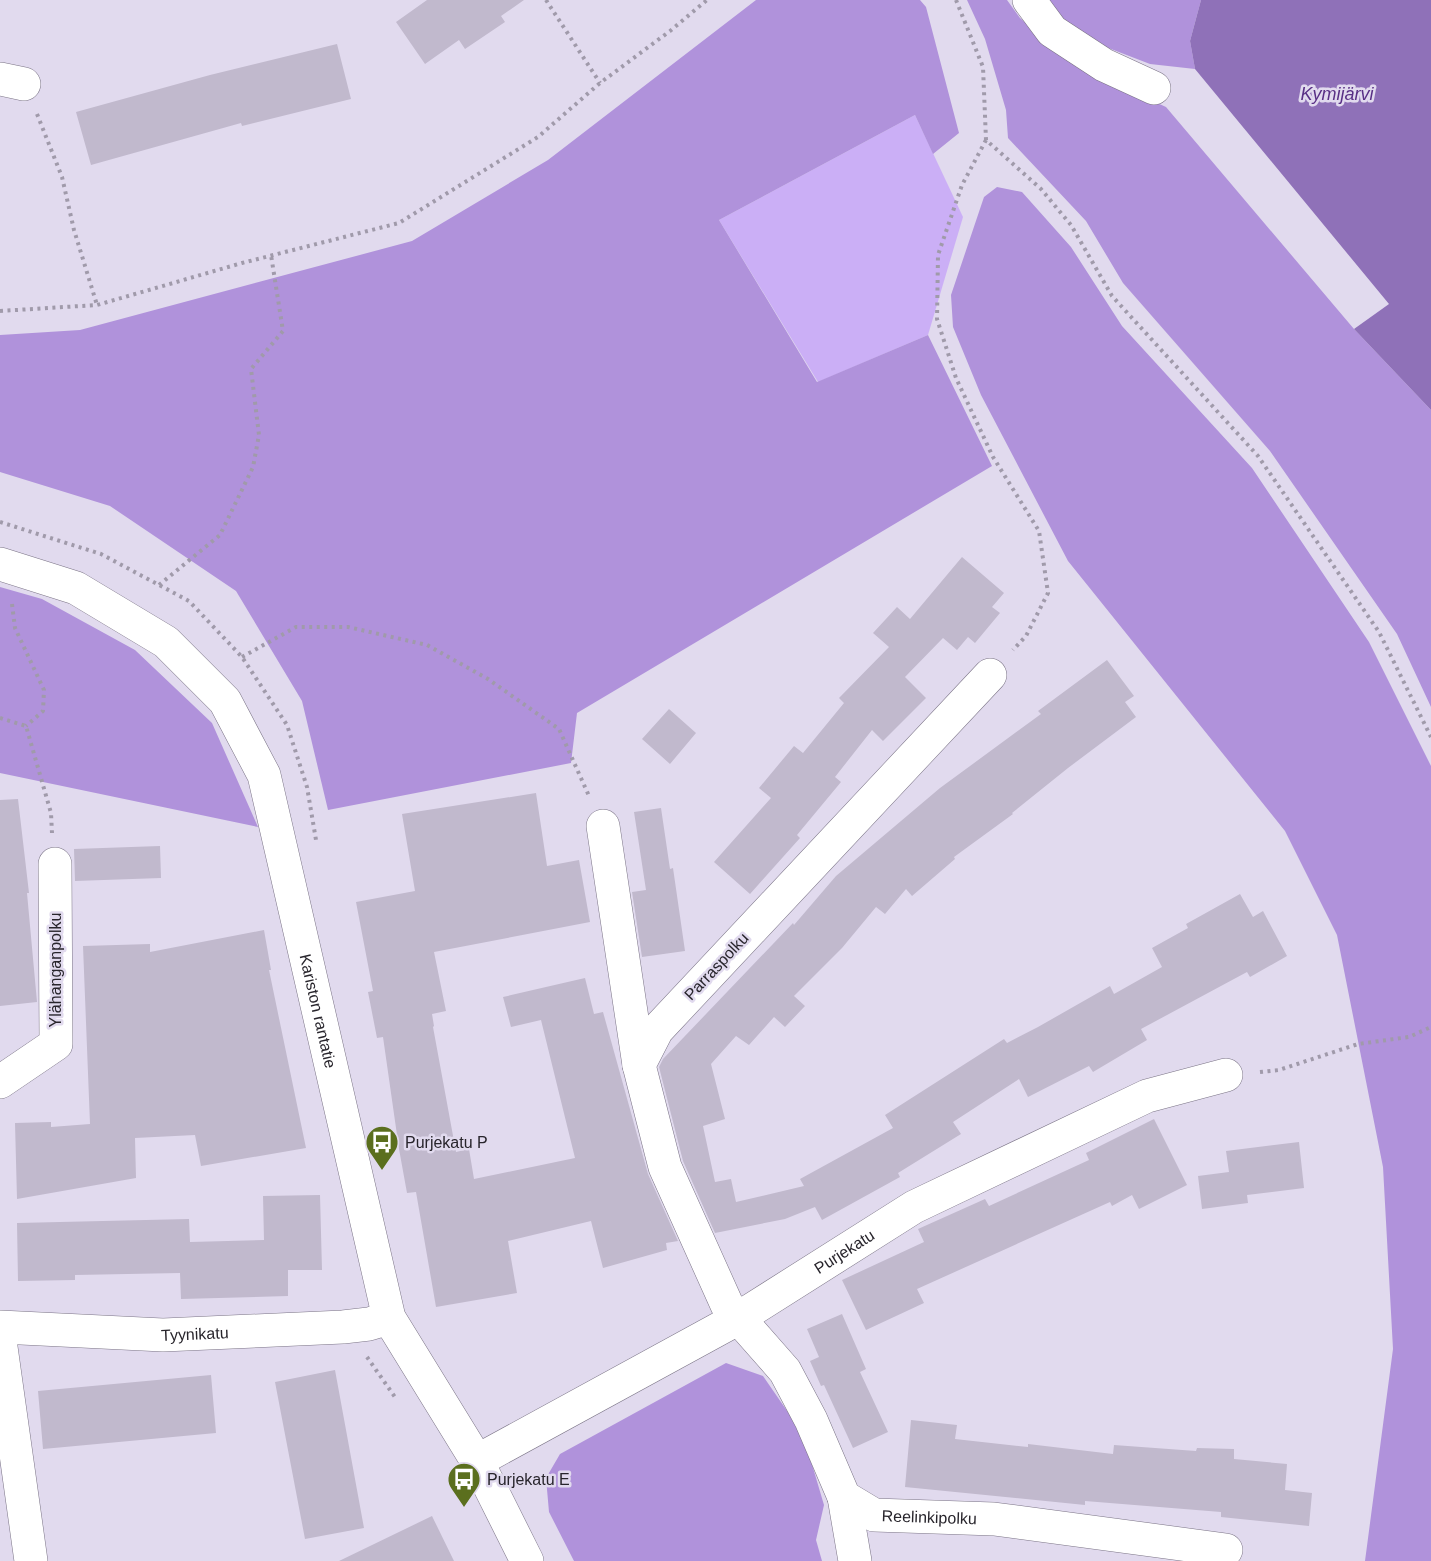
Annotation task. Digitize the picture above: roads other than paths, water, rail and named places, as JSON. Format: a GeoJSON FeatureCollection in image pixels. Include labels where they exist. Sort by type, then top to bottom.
{"type":"FeatureCollection","features":[{"type":"Feature","properties":{"kind":"street"},"geometry":{"type":"LineString","coordinates":[[1029,0],[1052,31],[1104,65],[1155,88]]}},
{"type":"Feature","properties":{"kind":"street","name":"Kariston rantatie"},"geometry":{"type":"LineString","coordinates":[[4,565],[76,588],[166,642],[225,701],[264,775],[389,1318],[477,1461],[526,1561]]}},
{"type":"Feature","properties":{"kind":"street","name":"Parraspolku"},"geometry":{"type":"LineString","coordinates":[[639,1065],[657,1030],[990,675]]}},
{"type":"Feature","properties":{"kind":"street"},"geometry":{"type":"LineString","coordinates":[[603,826],[639,1065],[665,1167],[727,1305],[737,1319],[764,1344],[785,1371],[811,1420],[844,1497],[855,1561]]}},
{"type":"Feature","properties":{"kind":"street","name":"Ylähanganpolku"},"geometry":{"type":"LineString","coordinates":[[0,1082],[56,1044],[55,864]]}},
{"type":"Feature","properties":{"kind":"street","name":"Purjekatu"},"geometry":{"type":"LineString","coordinates":[[477,1461],[737,1319],[914,1207],[1147,1096],[1226,1075]]}},
{"type":"Feature","properties":{"kind":"street","name":"Tyynikatu"},"geometry":{"type":"LineString","coordinates":[[0,1327],[163,1335],[343,1327],[369,1324],[389,1318]]}},
{"type":"Feature","properties":{"kind":"street"},"geometry":{"type":"LineString","coordinates":[[0,1340],[31,1561]]}},
{"type":"Feature","properties":{"kind":"street","name":"Reelinkipolku"},"geometry":{"type":"LineString","coordinates":[[844,1497],[874,1515],[994,1519],[1226,1550]]}},
{"type":"Feature","properties":{"kind":"water","name":"Kymijärvi"},"geometry":{"type":"Polygon","coordinates":[[[1201,0],[1431,0],[1431,410],[1354,329],[1389,304],[1195,69],[1190,41],[1201,0]]]}},
{"type":"Feature","properties":{"kind":"place","name":"Purjekatu P"},"geometry":{"type":"Point","coordinates":[382,1171]}},
{"type":"Feature","properties":{"kind":"place","name":"Purjekatu E"},"geometry":{"type":"Point","coordinates":[464,1508]}}]}
